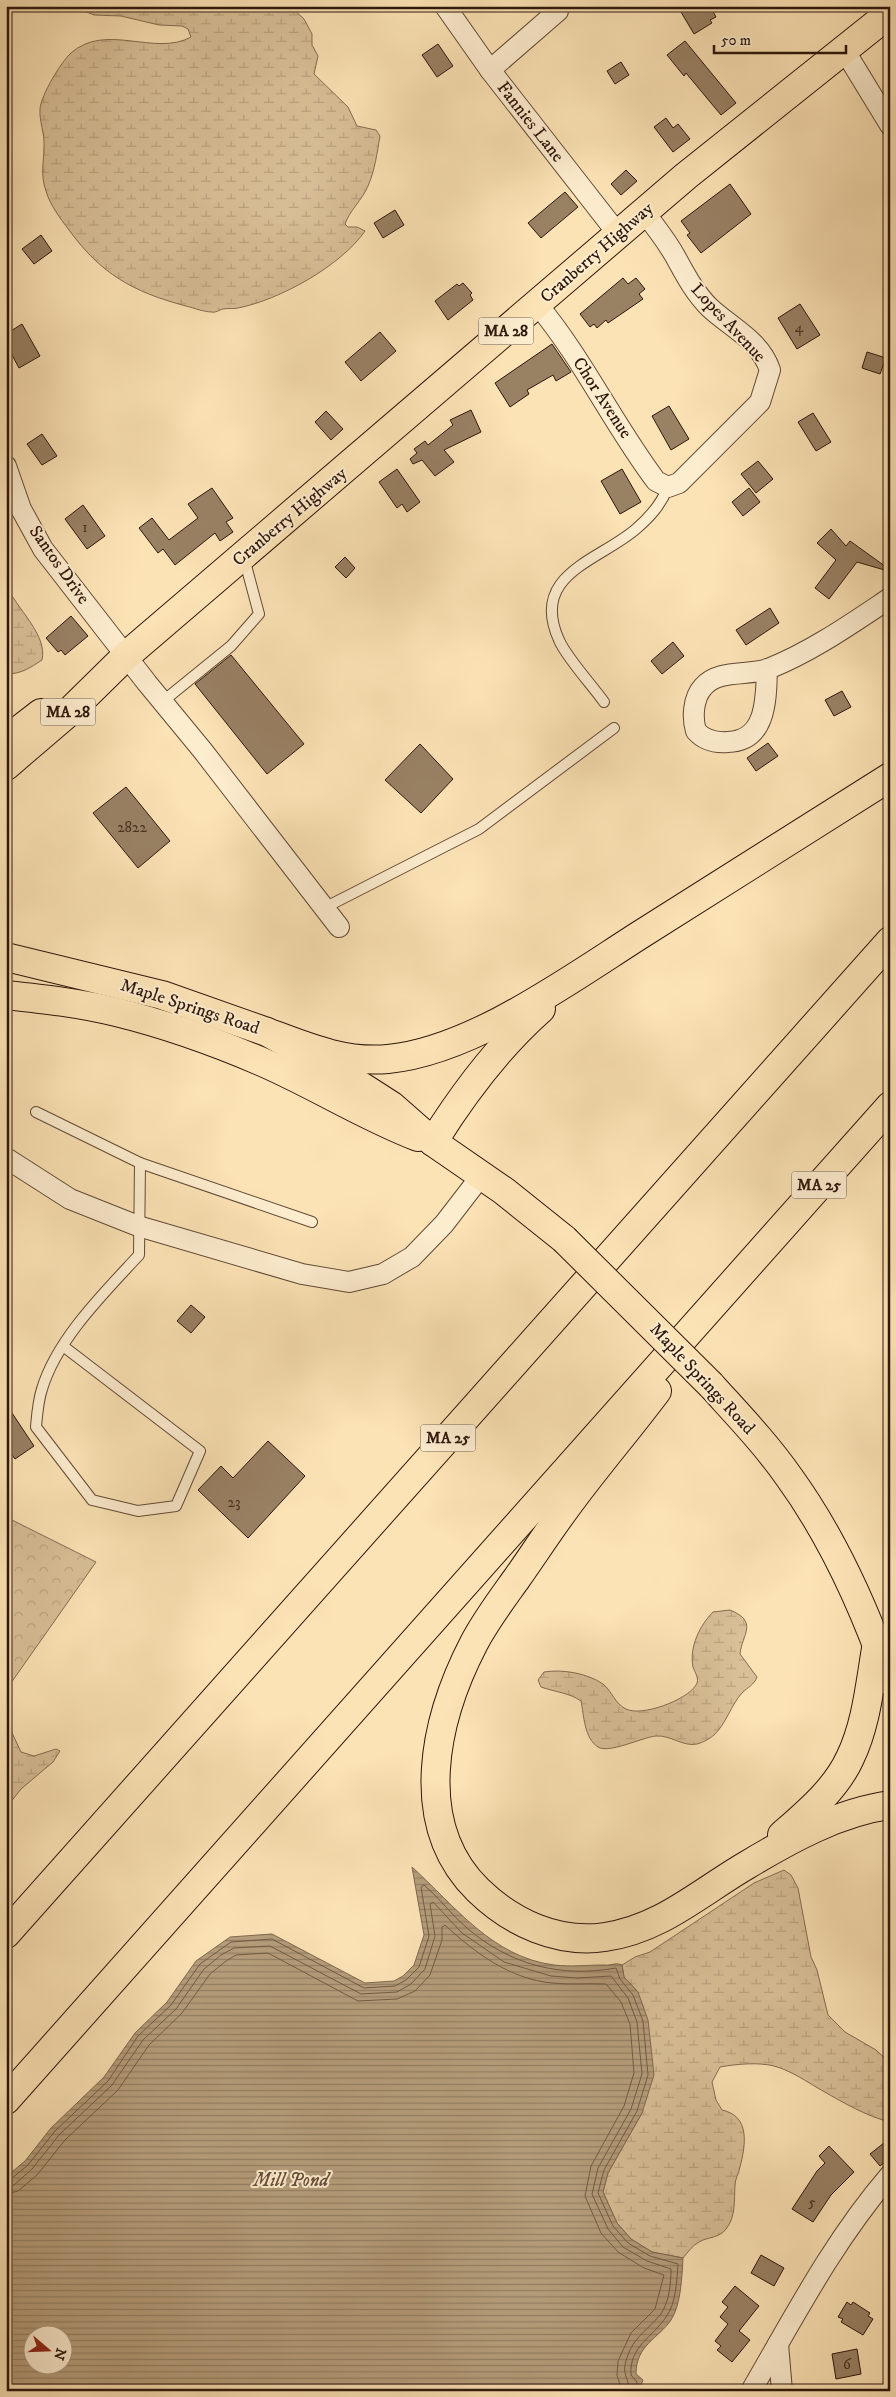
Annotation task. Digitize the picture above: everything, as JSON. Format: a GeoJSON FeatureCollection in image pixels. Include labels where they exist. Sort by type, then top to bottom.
{"type":"FeatureCollection","features":[{"type":"Feature","properties":{"kind":"main road","name":"Cranberry Highway"},"geometry":{"type":"LineString","coordinates":[[6,766],[69,712],[127,655],[618,234],[843,48],[890,13]]}},
{"type":"Feature","properties":{"kind":"main road","name":"Cranberry Highway"},"geometry":{"type":"LineString","coordinates":[[6,740],[59,699],[127,655]]}},
{"type":"Feature","properties":{"kind":"main road"},"geometry":{"type":"LineString","coordinates":[[267,1032],[335,1056],[359,1060],[390,1059],[432,1049],[472,1033],[517,1012],[579,975],[890,777]]}},
{"type":"Feature","properties":{"kind":"main road","name":"MA 25"},"geometry":{"type":"LineString","coordinates":[[6,1934],[890,941]]}},
{"type":"Feature","properties":{"kind":"main road","name":"Maple Springs Road"},"geometry":{"type":"LineString","coordinates":[[6,957],[162,995],[267,1032],[339,1072],[384,1100],[433,1142],[533,1213],[564,1239],[711,1385],[765,1445],[817,1519],[856,1594],[877,1643],[890,1681]]}},
{"type":"Feature","properties":{"kind":"main road"},"geometry":{"type":"LineString","coordinates":[[433,1142],[451,1113],[504,1046],[526,1022],[579,975]]}},
{"type":"Feature","properties":{"kind":"main road","name":"Maple Springs Road"},"geometry":{"type":"LineString","coordinates":[[6,995],[79,1004],[115,1011],[202,1038],[295,1077],[384,1124],[433,1142]]}},
{"type":"Feature","properties":{"kind":"main road","name":"MA 25"},"geometry":{"type":"LineString","coordinates":[[6,2100],[890,1106]]}},
{"type":"Feature","properties":{"kind":"main road"},"geometry":{"type":"LineString","coordinates":[[749,1264],[629,1430],[571,1501],[486,1622],[474,1643],[450,1696],[438,1742],[435,1789],[441,1828],[456,1861],[472,1884],[495,1904],[522,1923],[562,1937],[602,1938],[643,1929],[681,1909],[746,1865],[804,1816],[823,1796],[850,1760],[864,1719],[877,1643]]}},
{"type":"Feature","properties":{"kind":"main road"},"geometry":{"type":"LineString","coordinates":[[746,1865],[824,1824],[860,1810],[890,1805]]}},
{"type":"Feature","properties":{"kind":"street","name":"Fannies Lane"},"geometry":{"type":"LineString","coordinates":[[445,6],[490,70],[618,234]]}},
{"type":"Feature","properties":{"kind":"street"},"geometry":{"type":"LineString","coordinates":[[490,70],[558,11]]}},
{"type":"Feature","properties":{"kind":"street"},"geometry":{"type":"LineString","coordinates":[[843,48],[890,125]]}},
{"type":"Feature","properties":{"kind":"street","name":"Lopes Avenue"},"geometry":{"type":"LineString","coordinates":[[644,212],[662,234],[696,293],[758,350],[770,370],[760,402],[679,483],[668,487]]}},
{"type":"Feature","properties":{"kind":"street","name":"Chor Avenue"},"geometry":{"type":"LineString","coordinates":[[537,304],[553,323],[602,396],[650,474],[659,484],[668,487]]}},
{"type":"Feature","properties":{"kind":"street","name":"Santos Drive"},"geometry":{"type":"LineString","coordinates":[[6,466],[21,509],[43,549],[127,655]]}},
{"type":"Feature","properties":{"kind":"street"},"geometry":{"type":"LineString","coordinates":[[767,669],[807,650],[890,598]]}},
{"type":"Feature","properties":{"kind":"street"},"geometry":{"type":"LineString","coordinates":[[127,655],[339,928]]}},
{"type":"Feature","properties":{"kind":"street"},"geometry":{"type":"LineString","coordinates":[[6,1158],[70,1199],[138,1226],[302,1274],[330,1280],[358,1281],[390,1271],[412,1257],[444,1224],[481,1176]]}},
{"type":"Feature","properties":{"kind":"street"},"geometry":{"type":"LineString","coordinates":[[751,2391],[839,2243],[890,2175]]}},
{"type":"Feature","properties":{"kind":"street"},"geometry":{"type":"LineString","coordinates":[[778,2344],[782,2391]]}},
{"type":"Feature","properties":{"kind":"lane"},"geometry":{"type":"LineString","coordinates":[[604,702],[559,640],[550,608],[557,590],[579,565],[636,530],[661,504],[668,487]]}},
{"type":"Feature","properties":{"kind":"lane"},"geometry":{"type":"LineString","coordinates":[[162,702],[231,646],[259,614],[244,556]]}},
{"type":"Feature","properties":{"kind":"lane"},"geometry":{"type":"LineString","coordinates":[[324,908],[479,828],[614,728]]}},
{"type":"Feature","properties":{"kind":"lane"},"geometry":{"type":"LineString","coordinates":[[36,1112],[140,1163],[312,1222]]}},
{"type":"Feature","properties":{"kind":"lane"},"geometry":{"type":"LineString","coordinates":[[63,1346],[200,1452],[176,1506],[138,1511],[92,1500],[36,1427],[42,1387],[63,1346],[96,1302],[138,1255],[140,1163]]}},
{"type":"Feature","properties":{"kind":"green space"},"geometry":{"type":"Polygon","coordinates":[[[84,6],[290,6],[304,19],[312,34],[312,45],[318,56],[314,74],[348,107],[357,126],[376,130],[380,136],[374,168],[368,186],[345,224],[348,227],[357,227],[365,231],[341,257],[308,280],[272,298],[238,308],[213,312],[202,311],[167,301],[134,287],[106,270],[81,245],[59,216],[46,191],[43,174],[44,141],[40,114],[41,103],[52,79],[67,57],[85,44],[99,40],[115,40],[162,44],[177,42],[191,37],[188,29],[182,26],[159,25],[121,16],[94,15],[82,10],[84,6]]]}},
{"type":"Feature","properties":{"kind":"green space"},"geometry":{"type":"Polygon","coordinates":[[[6,585],[36,631],[43,651],[42,660],[38,663],[21,672],[11,674],[6,674],[6,585]]]}},
{"type":"Feature","properties":{"kind":"green space"},"geometry":{"type":"Polygon","coordinates":[[[6,1517],[96,1562],[6,1690],[6,1517]]]}},
{"type":"Feature","properties":{"kind":"green space"},"geometry":{"type":"Polygon","coordinates":[[[730,1610],[744,1619],[747,1629],[740,1654],[757,1677],[753,1684],[738,1698],[718,1731],[704,1742],[687,1744],[667,1737],[656,1736],[618,1747],[603,1749],[593,1743],[587,1732],[581,1701],[567,1694],[541,1687],[538,1680],[544,1672],[574,1673],[590,1677],[603,1684],[619,1704],[626,1709],[642,1711],[664,1706],[684,1696],[696,1685],[697,1678],[692,1659],[694,1644],[700,1630],[713,1612],[730,1610]]]}},
{"type":"Feature","properties":{"kind":"green space"},"geometry":{"type":"Polygon","coordinates":[[[6,1712],[13,1735],[21,1752],[34,1756],[56,1749],[60,1751],[53,1762],[21,1789],[6,1808],[6,1712]]]}},
{"type":"Feature","properties":{"kind":"green space"},"geometry":{"type":"Polygon","coordinates":[[[784,1870],[791,1875],[798,1888],[811,1957],[817,1970],[828,2015],[845,2032],[876,2050],[890,2063],[890,2122],[855,2109],[781,2068],[754,2064],[720,2067],[712,2082],[716,2100],[722,2110],[731,2113],[737,2118],[744,2132],[744,2149],[735,2183],[734,2208],[731,2219],[723,2232],[717,2236],[702,2240],[690,2249],[683,2258],[652,2252],[631,2239],[617,2223],[603,2192],[608,2173],[642,2113],[638,1992],[624,1977],[622,1965],[635,1957],[650,1952],[754,1883],[784,1870]]]}},
{"type":"Feature","properties":{"kind":"water","name":"Mill Pond"},"geometry":{"type":"Polygon","coordinates":[[[412,1867],[476,1928],[512,1952],[532,1960],[554,1965],[620,1964],[622,1965],[624,1977],[638,1992],[648,2020],[654,2075],[642,2113],[608,2173],[603,2192],[617,2223],[631,2239],[652,2252],[683,2258],[680,2290],[674,2314],[666,2327],[644,2349],[637,2364],[636,2374],[643,2380],[639,2391],[6,2391],[6,2177],[25,2161],[51,2128],[104,2077],[135,2033],[167,2002],[196,1961],[230,1937],[272,1934],[365,1983],[394,1981],[403,1976],[414,1965],[424,1935],[412,1867]]]}},
{"type":"Feature","properties":{"kind":"building"},"geometry":{"type":"Polygon","coordinates":[[[690,6],[710,6],[716,17],[710,20],[712,23],[694,34],[681,12],[690,6]]]}},
{"type":"Feature","properties":{"kind":"building"},"geometry":{"type":"Polygon","coordinates":[[[685,41],[736,103],[721,115],[686,73],[684,76],[667,55],[685,41]]]}},
{"type":"Feature","properties":{"kind":"building"},"geometry":{"type":"Polygon","coordinates":[[[438,44],[453,66],[437,77],[422,55],[438,44]]]}},
{"type":"Feature","properties":{"kind":"building"},"geometry":{"type":"Polygon","coordinates":[[[621,62],[629,75],[615,84],[607,71],[621,62]]]}},
{"type":"Feature","properties":{"kind":"building"},"geometry":{"type":"Polygon","coordinates":[[[666,118],[673,128],[678,124],[690,139],[673,152],[654,127],[666,118]]]}},
{"type":"Feature","properties":{"kind":"building"},"geometry":{"type":"Polygon","coordinates":[[[626,170],[637,181],[621,195],[611,184],[626,170]]]}},
{"type":"Feature","properties":{"kind":"building"},"geometry":{"type":"Polygon","coordinates":[[[730,184],[751,214],[701,253],[687,235],[690,233],[681,221],[730,184]]]}},
{"type":"Feature","properties":{"kind":"building"},"geometry":{"type":"Polygon","coordinates":[[[565,192],[578,207],[541,238],[528,223],[565,192]]]}},
{"type":"Feature","properties":{"kind":"building"},"geometry":{"type":"Polygon","coordinates":[[[395,210],[404,225],[383,238],[374,223],[395,210]]]}},
{"type":"Feature","properties":{"kind":"building"},"geometry":{"type":"Polygon","coordinates":[[[41,235],[52,251],[34,264],[22,249],[41,235]]]}},
{"type":"Feature","properties":{"kind":"building"},"geometry":{"type":"Polygon","coordinates":[[[623,278],[628,284],[636,278],[645,289],[639,294],[643,299],[608,323],[606,320],[597,328],[594,324],[590,327],[580,314],[623,278]]]}},
{"type":"Feature","properties":{"kind":"building"},"geometry":{"type":"Polygon","coordinates":[[[463,283],[472,293],[470,295],[473,300],[448,320],[435,301],[457,284],[459,286],[463,283]]]}},
{"type":"Feature","properties":{"kind":"building"},"geometry":{"type":"Polygon","coordinates":[[[800,304],[820,335],[797,349],[778,318],[800,304]]]}},
{"type":"Feature","properties":{"kind":"building"},"geometry":{"type":"Polygon","coordinates":[[[22,324],[40,356],[19,368],[12,355],[10,348],[12,347],[6,334],[22,324]]]}},
{"type":"Feature","properties":{"kind":"building"},"geometry":{"type":"Polygon","coordinates":[[[380,332],[396,351],[361,381],[345,362],[380,332]]]}},
{"type":"Feature","properties":{"kind":"building"},"geometry":{"type":"Polygon","coordinates":[[[552,344],[571,372],[556,381],[553,375],[527,390],[529,394],[510,407],[495,383],[552,344]]]}},
{"type":"Feature","properties":{"kind":"building"},"geometry":{"type":"Polygon","coordinates":[[[867,352],[886,358],[880,374],[862,368],[867,352]]]}},
{"type":"Feature","properties":{"kind":"building"},"geometry":{"type":"Polygon","coordinates":[[[669,406],[689,439],[671,450],[652,416],[669,406]]]}},
{"type":"Feature","properties":{"kind":"building"},"geometry":{"type":"Polygon","coordinates":[[[471,410],[481,432],[444,450],[454,462],[435,476],[422,460],[413,464],[410,459],[417,453],[414,449],[425,441],[428,445],[453,425],[450,420],[471,410]]]}},
{"type":"Feature","properties":{"kind":"building"},"geometry":{"type":"Polygon","coordinates":[[[326,411],[343,429],[331,440],[315,422],[326,411]]]}},
{"type":"Feature","properties":{"kind":"building"},"geometry":{"type":"Polygon","coordinates":[[[813,413],[831,442],[816,451],[798,422],[813,413]]]}},
{"type":"Feature","properties":{"kind":"building"},"geometry":{"type":"Polygon","coordinates":[[[42,434],[57,456],[42,465],[27,444],[42,434]]]}},
{"type":"Feature","properties":{"kind":"building"},"geometry":{"type":"Polygon","coordinates":[[[758,461],[773,479],[756,493],[741,474],[758,461]]]}},
{"type":"Feature","properties":{"kind":"building"},"geometry":{"type":"Polygon","coordinates":[[[397,469],[420,502],[407,512],[402,504],[397,508],[379,482],[397,469]]]}},
{"type":"Feature","properties":{"kind":"building"},"geometry":{"type":"Polygon","coordinates":[[[622,469],[641,502],[620,514],[601,481],[622,469]]]}},
{"type":"Feature","properties":{"kind":"building"},"geometry":{"type":"Polygon","coordinates":[[[212,488],[233,518],[226,522],[233,532],[220,541],[215,533],[175,565],[163,549],[158,553],[139,528],[152,518],[169,540],[198,518],[188,504],[212,488]]]}},
{"type":"Feature","properties":{"kind":"building"},"geometry":{"type":"Polygon","coordinates":[[[749,488],[760,502],[743,516],[732,502],[749,488]]]}},
{"type":"Feature","properties":{"kind":"building"},"geometry":{"type":"Polygon","coordinates":[[[83,505],[105,536],[87,549],[65,519],[83,505]]]}},
{"type":"Feature","properties":{"kind":"building"},"geometry":{"type":"Polygon","coordinates":[[[831,529],[846,546],[850,541],[889,569],[888,571],[857,562],[829,599],[815,588],[836,560],[817,543],[831,529]]]}},
{"type":"Feature","properties":{"kind":"building"},"geometry":{"type":"Polygon","coordinates":[[[345,557],[355,568],[346,578],[335,567],[345,557]]]}},
{"type":"Feature","properties":{"kind":"building"},"geometry":{"type":"Polygon","coordinates":[[[770,608],[779,623],[746,645],[736,630],[770,608]]]}},
{"type":"Feature","properties":{"kind":"building"},"geometry":{"type":"Polygon","coordinates":[[[71,616],[88,636],[65,655],[61,650],[58,652],[46,638],[71,616]]]}},
{"type":"Feature","properties":{"kind":"building"},"geometry":{"type":"Polygon","coordinates":[[[673,642],[684,656],[662,674],[651,661],[673,642]]]}},
{"type":"Feature","properties":{"kind":"building"},"geometry":{"type":"Polygon","coordinates":[[[231,655],[304,744],[267,774],[195,684],[231,655]]]}},
{"type":"Feature","properties":{"kind":"building"},"geometry":{"type":"Polygon","coordinates":[[[842,691],[851,707],[834,716],[825,700],[842,691]]]}},
{"type":"Feature","properties":{"kind":"building"},"geometry":{"type":"Polygon","coordinates":[[[768,743],[778,756],[756,771],[747,758],[768,743]]]}},
{"type":"Feature","properties":{"kind":"building"},"geometry":{"type":"Polygon","coordinates":[[[420,744],[453,779],[421,813],[385,780],[420,744]]]}},
{"type":"Feature","properties":{"kind":"building"},"geometry":{"type":"Polygon","coordinates":[[[126,787],[170,841],[138,868],[93,813],[126,787]]]}},
{"type":"Feature","properties":{"kind":"building"},"geometry":{"type":"Polygon","coordinates":[[[191,1305],[205,1317],[191,1333],[177,1321],[191,1305]]]}},
{"type":"Feature","properties":{"kind":"building"},"geometry":{"type":"Polygon","coordinates":[[[6,1404],[34,1446],[15,1459],[6,1447],[6,1404]]]}},
{"type":"Feature","properties":{"kind":"building"},"geometry":{"type":"Polygon","coordinates":[[[268,1441],[305,1476],[248,1538],[198,1490],[221,1466],[233,1478],[268,1441]]]}},
{"type":"Feature","properties":{"kind":"building"},"geometry":{"type":"Polygon","coordinates":[[[884,2143],[890,2151],[890,2158],[880,2166],[870,2154],[884,2143]]]}},
{"type":"Feature","properties":{"kind":"building"},"geometry":{"type":"Polygon","coordinates":[[[829,2146],[854,2172],[831,2195],[813,2222],[792,2209],[817,2171],[825,2163],[819,2156],[829,2146]]]}},
{"type":"Feature","properties":{"kind":"building"},"geometry":{"type":"Polygon","coordinates":[[[761,2255],[784,2268],[774,2286],[751,2273],[761,2255]]]}},
{"type":"Feature","properties":{"kind":"building"},"geometry":{"type":"Polygon","coordinates":[[[735,2286],[759,2306],[739,2331],[750,2340],[732,2362],[717,2350],[721,2346],[715,2341],[728,2324],[720,2317],[728,2307],[722,2302],[735,2286]]]}},
{"type":"Feature","properties":{"kind":"building"},"geometry":{"type":"Polygon","coordinates":[[[847,2302],[851,2305],[853,2302],[870,2313],[868,2316],[873,2319],[863,2335],[841,2322],[843,2319],[838,2317],[847,2302]]]}},
{"type":"Feature","properties":{"kind":"building"},"geometry":{"type":"Polygon","coordinates":[[[857,2349],[861,2374],[836,2379],[832,2354],[857,2349]]]}}]}
